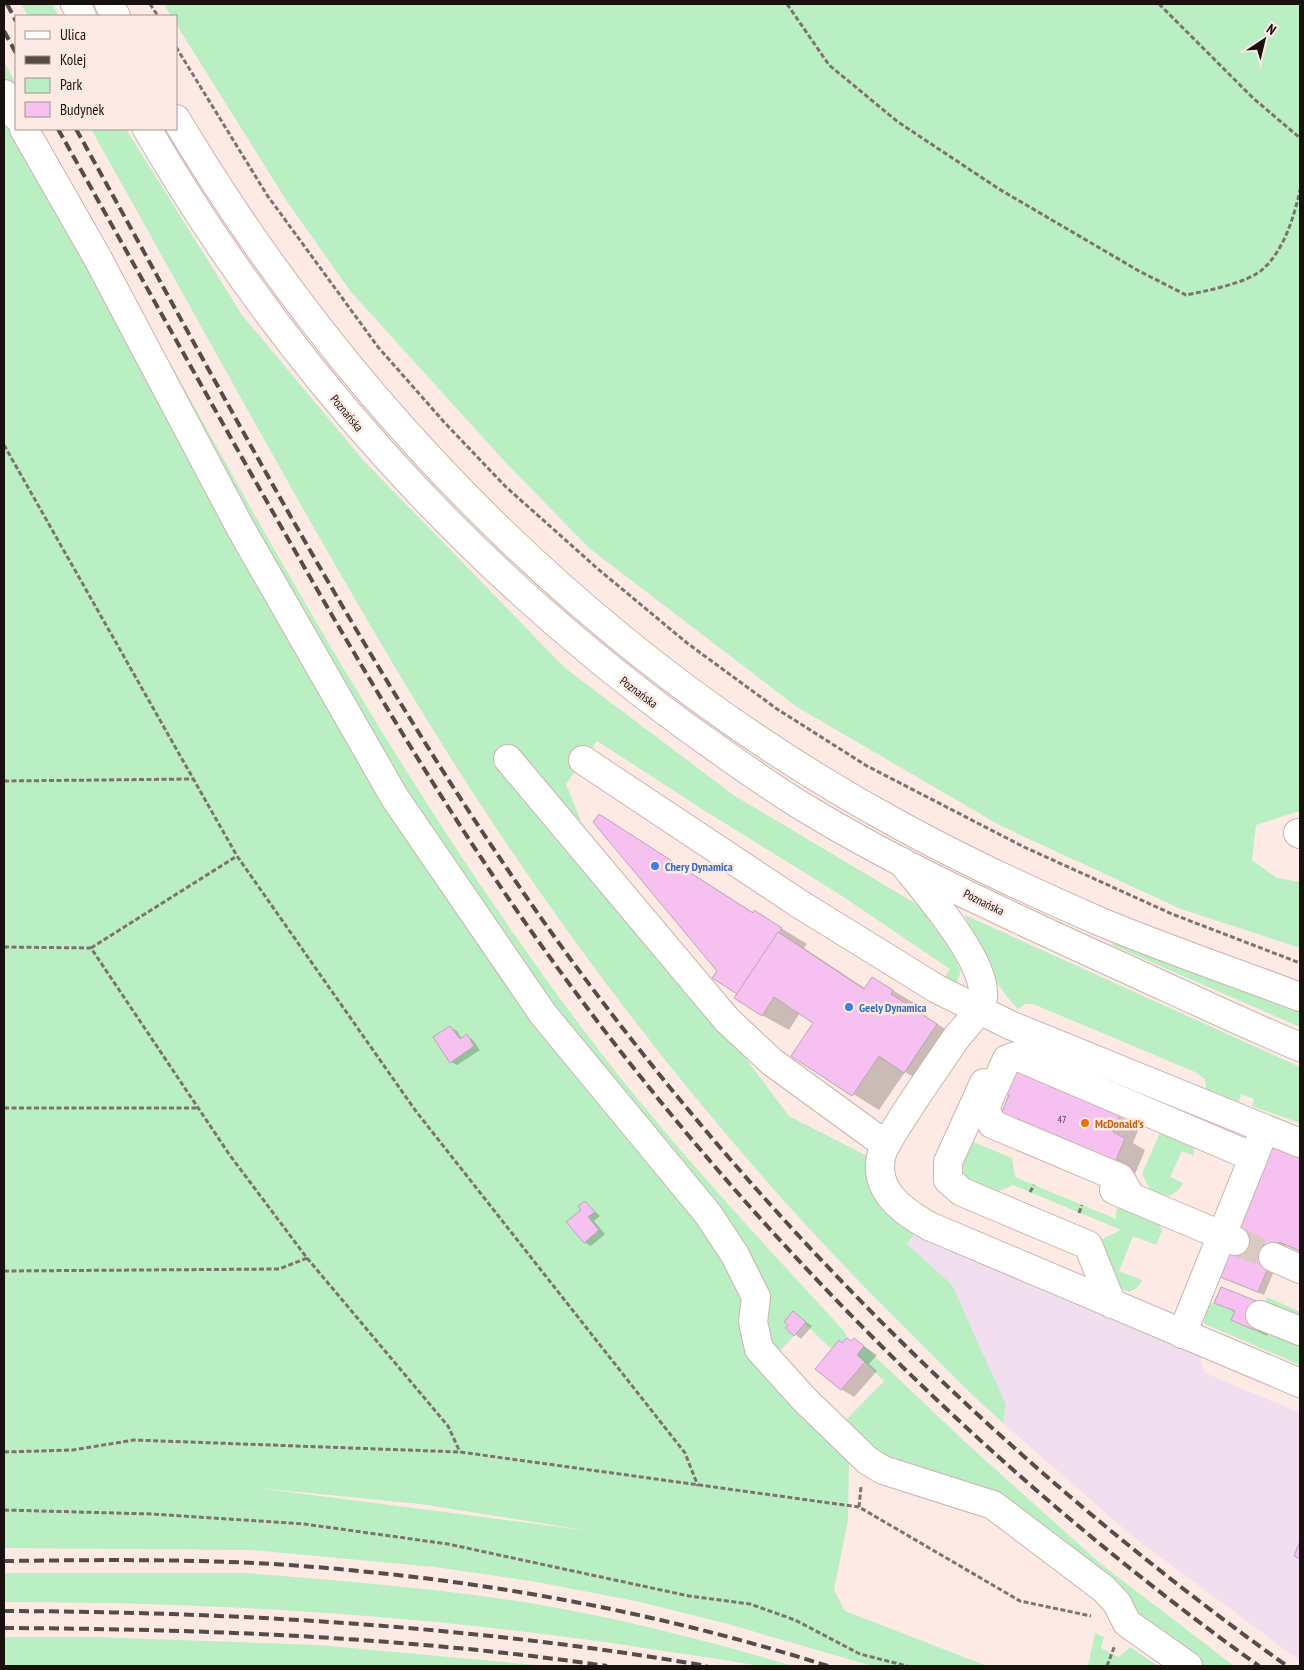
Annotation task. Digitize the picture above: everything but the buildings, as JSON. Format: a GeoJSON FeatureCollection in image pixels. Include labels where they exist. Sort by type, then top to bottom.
{"type":"FeatureCollection","features":[{"type":"Feature","properties":{"kind":"main road"},"geometry":{"type":"LineString","coordinates":[[75,4],[81,15]]}},
{"type":"Feature","properties":{"kind":"main road"},"geometry":{"type":"LineString","coordinates":[[108,4],[115,15]]}},
{"type":"Feature","properties":{"kind":"main road"},"geometry":{"type":"LineString","coordinates":[[4,94],[15,114]]}},
{"type":"Feature","properties":{"kind":"main road"},"geometry":{"type":"LineString","coordinates":[[178,122],[241,221],[289,289],[383,408],[469,502],[520,549],[663,670],[792,762],[903,827],[955,854],[1103,923],[1300,997]]}},
{"type":"Feature","properties":{"kind":"main road"},"geometry":{"type":"LineString","coordinates":[[25,130],[96,257],[241,529],[395,798],[543,1014],[708,1214],[735,1255],[756,1297],[753,1322],[759,1349],[804,1399],[868,1460],[883,1470],[993,1505],[1104,1589],[1117,1603],[1127,1623],[1188,1666]]}},
{"type":"Feature","properties":{"kind":"main road","name":"Poznańska"},"geometry":{"type":"LineString","coordinates":[[148,130],[244,281],[290,342],[376,448],[478,555],[608,668],[757,778],[810,811],[902,862],[1046,932],[1300,1047]]}},
{"type":"Feature","properties":{"kind":"main road"},"geometry":{"type":"LineString","coordinates":[[508,759],[727,1020],[772,1062],[886,1145]]}},
{"type":"Feature","properties":{"kind":"main road"},"geometry":{"type":"LineString","coordinates":[[583,760],[798,903],[937,989],[1010,1025],[1264,1130],[1300,1143]]}},
{"type":"Feature","properties":{"kind":"main road"},"geometry":{"type":"LineString","coordinates":[[902,862],[952,927],[974,963],[982,985],[983,997],[978,1009],[955,1039],[886,1145],[880,1162],[884,1186],[892,1200],[904,1212],[929,1226],[1300,1383]]}},
{"type":"Feature","properties":{"kind":"main road"},"geometry":{"type":"LineString","coordinates":[[1010,1025],[948,1162],[948,1180],[962,1192],[1088,1246],[1112,1304]]}},
{"type":"Feature","properties":{"kind":"main road"},"geometry":{"type":"LineString","coordinates":[[1131,1197],[1120,1178],[992,1124],[985,1108],[1007,1059],[1016,1056],[1253,1157]]}},
{"type":"Feature","properties":{"kind":"main road"},"geometry":{"type":"LineString","coordinates":[[978,1095],[978,1126],[990,1137],[1228,1238]]}},
{"type":"Feature","properties":{"kind":"main road"},"geometry":{"type":"LineString","coordinates":[[1191,1338],[1228,1238],[1253,1157],[1264,1130]]}},
{"type":"Feature","properties":{"kind":"main road"},"geometry":{"type":"LineString","coordinates":[[1273,1257],[1300,1269]]}},
{"type":"Feature","properties":{"kind":"main road"},"geometry":{"type":"LineString","coordinates":[[1260,1315],[1300,1331]]}},
{"type":"Feature","properties":{"kind":"path"},"geometry":{"type":"LineString","coordinates":[[150,4],[157,15]]}},
{"type":"Feature","properties":{"kind":"path"},"geometry":{"type":"LineString","coordinates":[[787,4],[829,65],[898,122],[999,189],[1139,271],[1186,295],[1226,286],[1262,270],[1283,243],[1300,190]]}},
{"type":"Feature","properties":{"kind":"path"},"geometry":{"type":"LineString","coordinates":[[1159,4],[1253,98],[1300,138]]}},
{"type":"Feature","properties":{"kind":"path"},"geometry":{"type":"LineString","coordinates":[[178,50],[267,195],[378,347],[444,422],[506,487],[598,569],[687,643],[777,710],[867,766],[1024,847],[1172,914],[1300,964]]}},
{"type":"Feature","properties":{"kind":"path"},"geometry":{"type":"LineString","coordinates":[[4,445],[237,856],[415,1110],[685,1454],[698,1486]]}},
{"type":"Feature","properties":{"kind":"path"},"geometry":{"type":"LineString","coordinates":[[4,781],[193,779]]}},
{"type":"Feature","properties":{"kind":"path"},"geometry":{"type":"LineString","coordinates":[[4,947],[91,948],[237,856]]}},
{"type":"Feature","properties":{"kind":"path"},"geometry":{"type":"LineString","coordinates":[[91,948],[199,1108],[307,1258],[448,1426],[460,1452]]}},
{"type":"Feature","properties":{"kind":"path"},"geometry":{"type":"LineString","coordinates":[[4,1108],[199,1108]]}},
{"type":"Feature","properties":{"kind":"path"},"geometry":{"type":"LineString","coordinates":[[1030,1192],[1034,1185]]}},
{"type":"Feature","properties":{"kind":"path"},"geometry":{"type":"LineString","coordinates":[[1079,1213],[1082,1205]]}},
{"type":"Feature","properties":{"kind":"path"},"geometry":{"type":"LineString","coordinates":[[4,1271],[279,1269],[307,1258]]}},
{"type":"Feature","properties":{"kind":"path"},"geometry":{"type":"LineString","coordinates":[[4,1452],[73,1450],[134,1440],[460,1452],[859,1507],[1020,1600],[1127,1623]]}},
{"type":"Feature","properties":{"kind":"path"},"geometry":{"type":"LineString","coordinates":[[4,1510],[152,1514],[304,1524],[448,1544],[689,1596],[750,1604],[795,1620],[860,1654],[906,1666]]}},
{"type":"Feature","properties":{"kind":"shaded area"},"geometry":{"type":"Polygon","coordinates":[[[918,1229],[1197,1346],[1205,1373],[1300,1413],[1300,1661],[1131,1535],[1003,1423],[1006,1405],[907,1244],[918,1229]]]}},
{"type":"Feature","properties":{"kind":"green space"},"geometry":{"type":"Polygon","coordinates":[[[21,4],[52,4],[58,15],[27,15],[21,4]]]}},
{"type":"Feature","properties":{"kind":"green space"},"geometry":{"type":"Polygon","coordinates":[[[164,4],[1300,4],[1300,811],[1256,825],[1252,860],[1277,878],[1300,882],[1300,948],[1181,909],[1001,826],[797,707],[589,548],[507,464],[351,292],[288,203],[178,27],[178,15],[170,15],[164,4]]]}},
{"type":"Feature","properties":{"kind":"green space"},"geometry":{"type":"Polygon","coordinates":[[[4,61],[15,82],[15,130],[42,130],[296,588],[363,701],[433,813],[505,922],[613,1068],[676,1145],[844,1331],[847,1338],[842,1343],[839,1340],[831,1349],[793,1312],[785,1322],[788,1325],[785,1329],[794,1336],[776,1355],[843,1423],[884,1381],[857,1355],[864,1346],[964,1441],[1101,1564],[1234,1666],[1198,1666],[1145,1622],[1112,1585],[1112,1611],[1101,1609],[1103,1600],[982,1514],[917,1497],[849,1461],[848,1520],[834,1590],[845,1611],[987,1666],[872,1666],[728,1624],[640,1602],[537,1582],[435,1567],[250,1550],[4,1548],[4,61]],[[250,1487],[591,1531],[420,1504],[250,1487]]]}},
{"type":"Feature","properties":{"kind":"green space"},"geometry":{"type":"Polygon","coordinates":[[[92,130],[127,130],[242,315],[364,461],[565,668],[735,796],[918,905],[953,954],[961,971],[954,989],[943,980],[950,969],[839,894],[597,741],[566,784],[609,890],[707,1007],[789,1116],[869,1157],[875,1193],[882,1209],[918,1229],[907,1244],[952,1285],[1006,1405],[1003,1423],[979,1402],[839,1260],[701,1104],[636,1023],[573,939],[513,854],[456,767],[402,679],[283,474],[92,130]]]}},
{"type":"Feature","properties":{"kind":"green space"},"geometry":{"type":"Polygon","coordinates":[[[965,915],[1300,1067],[1300,1123],[1252,1106],[1254,1099],[1241,1094],[1239,1102],[1206,1089],[1205,1079],[1195,1072],[1033,1004],[1025,1004],[1018,1009],[994,978],[974,939],[965,915]]]}},
{"type":"Feature","properties":{"kind":"green space"},"geometry":{"type":"Polygon","coordinates":[[[1114,942],[1300,1012],[1300,1027],[1112,945],[1114,942]]]}},
{"type":"Feature","properties":{"kind":"green space"},"geometry":{"type":"Polygon","coordinates":[[[1162,1128],[1194,1141],[1194,1156],[1182,1151],[1170,1177],[1183,1183],[1177,1191],[1168,1196],[1154,1193],[1142,1174],[1162,1128]]]}},
{"type":"Feature","properties":{"kind":"green space"},"geometry":{"type":"Polygon","coordinates":[[[966,1139],[1012,1158],[1015,1177],[1116,1219],[1117,1200],[1159,1222],[1162,1231],[1156,1245],[1133,1236],[1119,1271],[1142,1280],[1138,1287],[1129,1292],[1119,1288],[1096,1242],[1121,1230],[1013,1185],[988,1196],[959,1179],[966,1139]]]}},
{"type":"Feature","properties":{"kind":"green space"},"geometry":{"type":"Polygon","coordinates":[[[1267,1297],[1300,1312],[1300,1320],[1264,1304],[1267,1297]]]}},
{"type":"Feature","properties":{"kind":"green space"},"geometry":{"type":"Polygon","coordinates":[[[1214,1303],[1235,1311],[1232,1321],[1259,1331],[1261,1326],[1300,1343],[1300,1365],[1205,1324],[1201,1317],[1203,1305],[1214,1303]]]}},
{"type":"Feature","properties":{"kind":"green space"},"geometry":{"type":"Polygon","coordinates":[[[4,1573],[246,1573],[428,1589],[536,1604],[666,1631],[793,1666],[760,1666],[553,1635],[397,1618],[240,1608],[4,1602],[4,1573]]]}},
{"type":"Feature","properties":{"kind":"green space"},"geometry":{"type":"Polygon","coordinates":[[[1095,1633],[1104,1637],[1101,1648],[1119,1657],[1130,1647],[1158,1666],[1088,1666],[1095,1633]]]}},
{"type":"Feature","properties":{"kind":"green space"},"geometry":{"type":"Polygon","coordinates":[[[4,1637],[97,1637],[319,1645],[547,1666],[4,1666],[4,1637]]]}},
{"type":"Feature","properties":{"kind":"tunnel"},"geometry":{"type":"LineString","coordinates":[[1235,1241],[1273,1257]]}},
{"type":"Feature","properties":{"kind":"railway"},"geometry":{"type":"LineString","coordinates":[[7,4],[15,19]]}},
{"type":"Feature","properties":{"kind":"railway"},"geometry":{"type":"LineString","coordinates":[[4,31],[15,51]]}},
{"type":"Feature","properties":{"kind":"railway"},"geometry":{"type":"LineString","coordinates":[[59,130],[233,442],[365,672],[497,882],[554,963],[629,1063],[709,1159],[792,1253],[878,1343],[969,1430],[1062,1512],[1159,1591],[1259,1666]]}},
{"type":"Feature","properties":{"kind":"railway"},"geometry":{"type":"LineString","coordinates":[[77,130],[251,445],[371,655],[434,757],[500,858],[569,957],[646,1058],[727,1155],[811,1249],[899,1340],[991,1427],[1086,1510],[1185,1590],[1287,1666]]}},
{"type":"Feature","properties":{"kind":"railway"},"geometry":{"type":"LineString","coordinates":[[4,1561],[130,1560],[256,1563],[401,1575],[545,1596],[617,1610],[758,1645],[828,1666]]}},
{"type":"Feature","properties":{"kind":"railway"},"geometry":{"type":"LineString","coordinates":[[4,1611],[180,1614],[356,1624],[532,1641],[620,1652],[707,1666]]}},
{"type":"Feature","properties":{"kind":"railway"},"geometry":{"type":"LineString","coordinates":[[4,1628],[155,1630],[306,1636],[457,1648],[607,1666]]}},
{"type":"Feature","properties":{"kind":"place","name":"Chery Dynamica"},"geometry":{"type":"Point","coordinates":[655,866]}},
{"type":"Feature","properties":{"kind":"place","name":"Geely Dynamica"},"geometry":{"type":"Point","coordinates":[849,1007]}},
{"type":"Feature","properties":{"kind":"place","name":"McDonald's"},"geometry":{"type":"Point","coordinates":[1085,1123]}}]}
